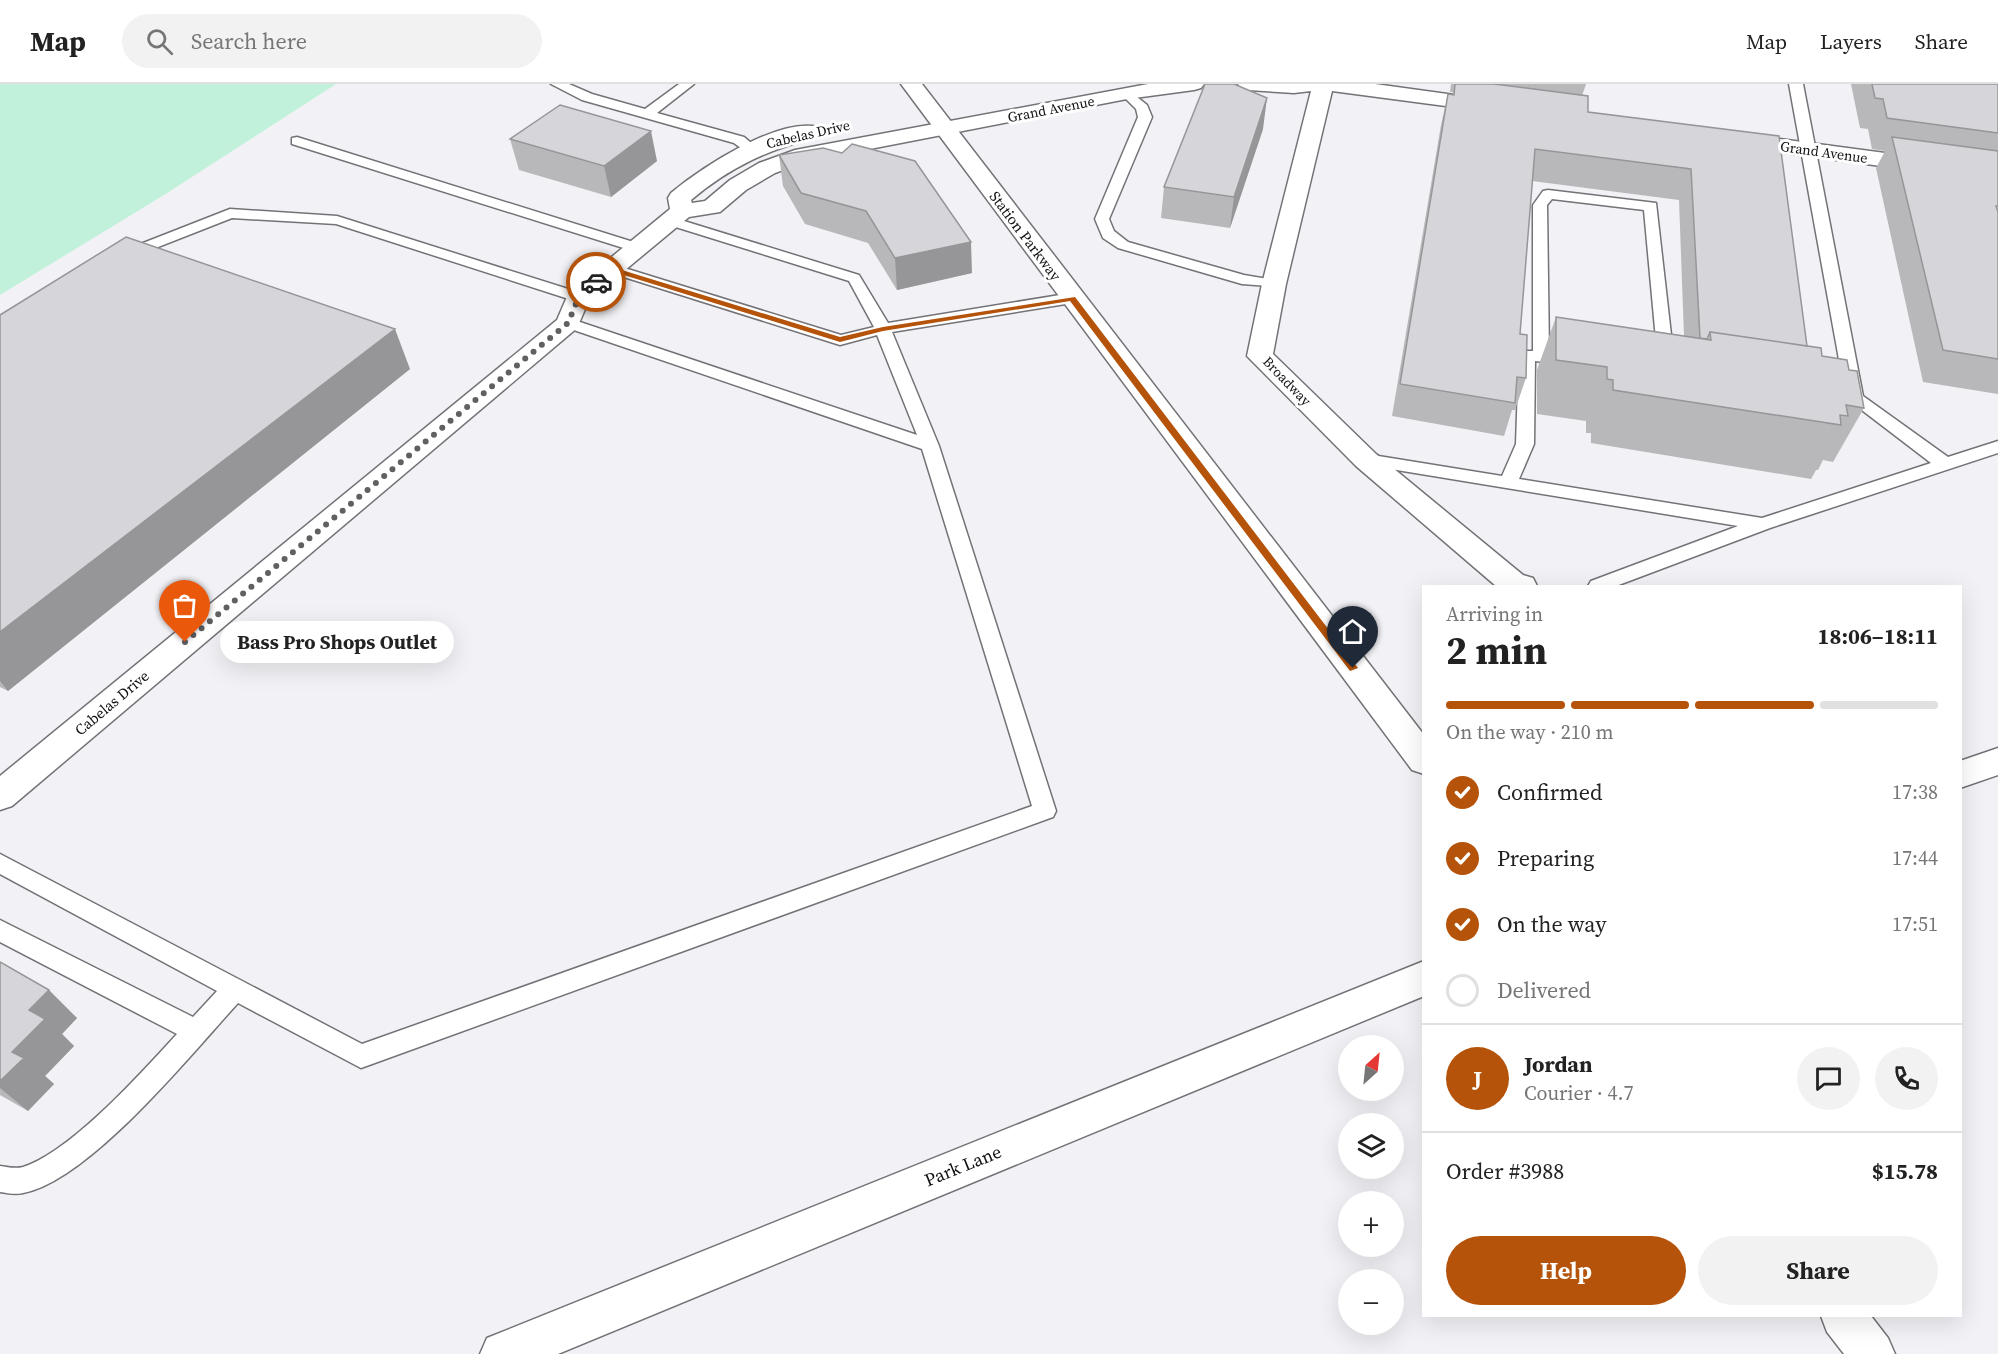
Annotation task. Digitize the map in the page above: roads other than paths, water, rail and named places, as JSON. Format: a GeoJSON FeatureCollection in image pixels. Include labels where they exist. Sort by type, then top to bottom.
{"type":"FeatureCollection","features":[{"type":"Feature","properties":{"kind":"street","name":"Station Parkway"},"geometry":{"type":"LineString","coordinates":[[911,84],[1422,758]]}},
{"type":"Feature","properties":{"kind":"street","name":"Grand Avenue"},"geometry":{"type":"LineString","coordinates":[[938,121],[1077,84]]}},
{"type":"Feature","properties":{"kind":"street","name":"Grand Avenue"},"geometry":{"type":"LineString","coordinates":[[938,121],[1194,84]]}},
{"type":"Feature","properties":{"kind":"street"},"geometry":{"type":"LineString","coordinates":[[1248,84],[1294,87],[1317,84]]}},
{"type":"Feature","properties":{"kind":"street","name":"Broadway"},"geometry":{"type":"LineString","coordinates":[[1323,84],[1274,284],[1260,356],[1366,460],[1513,584],[1518,585]]}},
{"type":"Feature","properties":{"kind":"street"},"geometry":{"type":"LineString","coordinates":[[1329,84],[1506,108]]}},
{"type":"Feature","properties":{"kind":"street","name":"Cabelas Drive"},"geometry":{"type":"LineString","coordinates":[[866,121],[938,121]]}},
{"type":"Feature","properties":{"kind":"street","name":"Cabelas Drive"},"geometry":{"type":"LineString","coordinates":[[5,785],[568,323],[579,297],[676,216],[712,207],[752,176],[784,160],[938,121]]}},
{"type":"Feature","properties":{"kind":"street","name":"Cabelas Drive"},"geometry":{"type":"LineString","coordinates":[[676,216],[679,198],[708,174],[750,148],[828,129]]}},
{"type":"Feature","properties":{"kind":"street","name":"Grand Avenue"},"geometry":{"type":"LineString","coordinates":[[1719,138],[1998,175]]}},
{"type":"Feature","properties":{"kind":"street"},"geometry":{"type":"LineString","coordinates":[[1962,774],[1998,761]]}},
{"type":"Feature","properties":{"kind":"street","name":"Park Lane"},"geometry":{"type":"LineString","coordinates":[[503,1354],[1422,979]]}},
{"type":"Feature","properties":{"kind":"street"},"geometry":{"type":"LineString","coordinates":[[1844,1317],[1872,1354]]}},
{"type":"Feature","properties":{"kind":"lane"},"geometry":{"type":"LineString","coordinates":[[558,84],[587,97],[740,140],[750,148]]}},
{"type":"Feature","properties":{"kind":"lane"},"geometry":{"type":"LineString","coordinates":[[646,114],[687,84]]}},
{"type":"Feature","properties":{"kind":"lane"},"geometry":{"type":"LineString","coordinates":[[1796,84],[1855,398]]}},
{"type":"Feature","properties":{"kind":"lane"},"geometry":{"type":"LineString","coordinates":[[1127,93],[1142,108],[1145,117],[1102,219],[1103,228],[1110,238],[1123,245],[1242,279],[1274,284]]}},
{"type":"Feature","properties":{"kind":"lane"},"geometry":{"type":"LineString","coordinates":[[297,141],[638,248]]}},
{"type":"Feature","properties":{"kind":"lane"},"geometry":{"type":"LineString","coordinates":[[1541,356],[1540,205],[1548,194],[1651,206],[1667,374]]}},
{"type":"Feature","properties":{"kind":"lane"},"geometry":{"type":"LineString","coordinates":[[105,265],[135,249],[230,213],[337,220],[579,297]]}},
{"type":"Feature","properties":{"kind":"lane"},"geometry":{"type":"LineString","coordinates":[[0,863],[361,1056],[1045,811],[930,446],[883,329],[861,287],[854,278],[676,216]]}},
{"type":"Feature","properties":{"kind":"lane"},"geometry":{"type":"LineString","coordinates":[[612,269],[840,340],[883,329],[1072,298]]}},
{"type":"Feature","properties":{"kind":"lane"},"geometry":{"type":"LineString","coordinates":[[568,323],[824,408],[930,446]]}},
{"type":"Feature","properties":{"kind":"lane"},"geometry":{"type":"LineString","coordinates":[[1508,482],[1525,444],[1527,355],[1587,363]]}},
{"type":"Feature","properties":{"kind":"lane"},"geometry":{"type":"LineString","coordinates":[[1832,397],[1855,398],[1945,464]]}},
{"type":"Feature","properties":{"kind":"lane"},"geometry":{"type":"LineString","coordinates":[[1601,585],[1763,524],[1998,447]]}},
{"type":"Feature","properties":{"kind":"lane"},"geometry":{"type":"LineString","coordinates":[[1366,460],[1763,524]]}},
{"type":"Feature","properties":{"kind":"lane"},"geometry":{"type":"LineString","coordinates":[[0,930],[195,1031]]}},
{"type":"Feature","properties":{"kind":"lane"},"geometry":{"type":"LineString","coordinates":[[0,1179],[25,1180],[79,1148],[234,990]]}},
{"type":"Feature","properties":{"kind":"place","name":"Bass Pro Shops Outlet"},"geometry":{"type":"Point","coordinates":[185,642]}}]}
